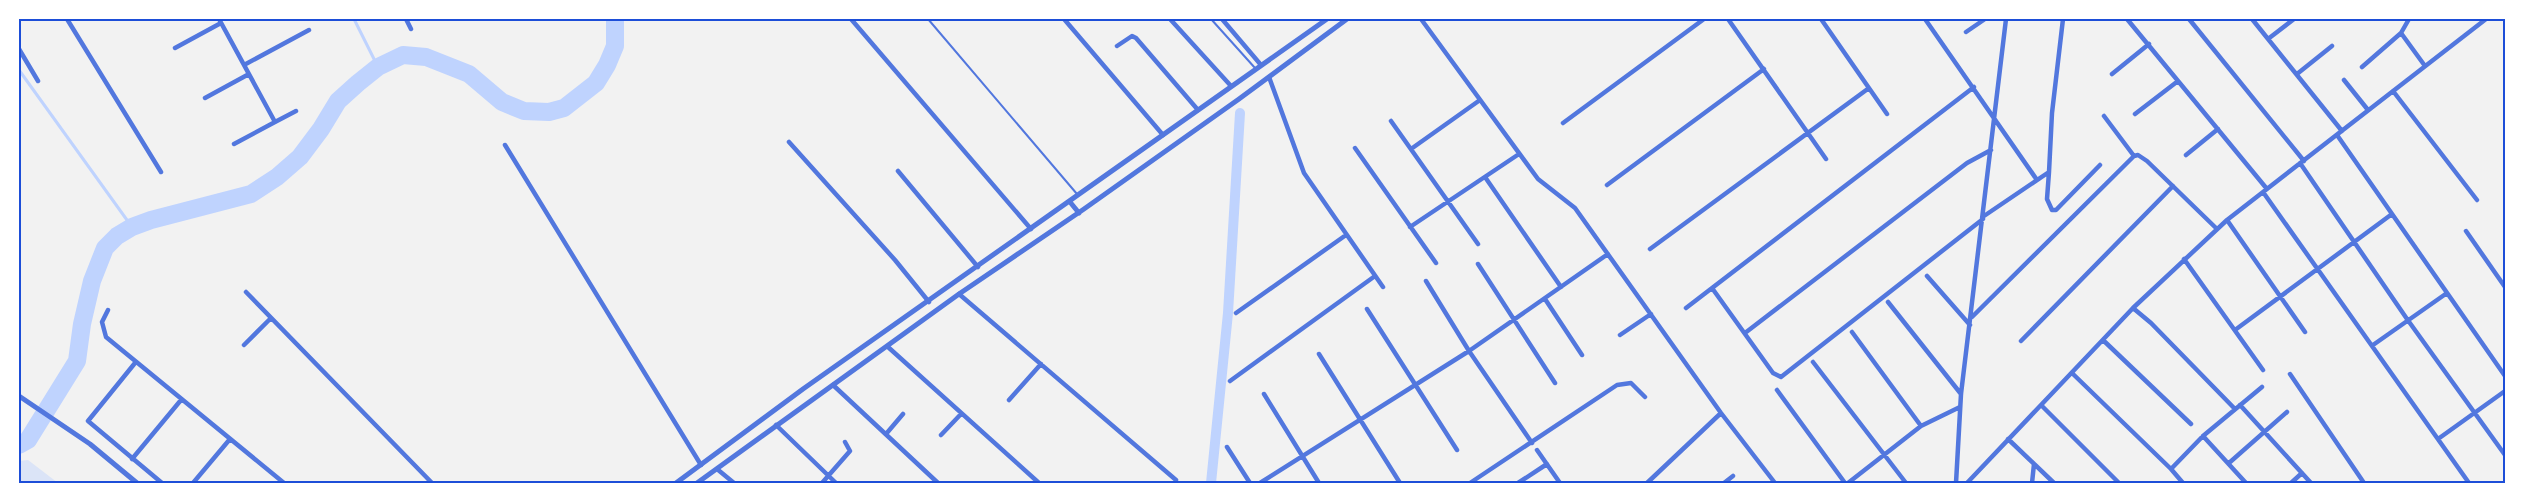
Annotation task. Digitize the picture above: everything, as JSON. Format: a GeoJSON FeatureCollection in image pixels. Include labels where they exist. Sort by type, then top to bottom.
{"type":"FeatureCollection","features":[{"type":"Feature","properties":{"kind":"street"},"geometry":{"type":"LineString","coordinates":[[67,19],[161,172]]}},
{"type":"Feature","properties":{"kind":"street"},"geometry":{"type":"LineString","coordinates":[[406,19],[411,29]]}},
{"type":"Feature","properties":{"kind":"street"},"geometry":{"type":"LineString","coordinates":[[851,19],[1031,229]]}},
{"type":"Feature","properties":{"kind":"street"},"geometry":{"type":"LineString","coordinates":[[1064,19],[1163,135]]}},
{"type":"Feature","properties":{"kind":"street"},"geometry":{"type":"LineString","coordinates":[[1170,19],[1230,86]]}},
{"type":"Feature","properties":{"kind":"street"},"geometry":{"type":"LineString","coordinates":[[1222,19],[1261,65]]}},
{"type":"Feature","properties":{"kind":"street"},"geometry":{"type":"LineString","coordinates":[[676,483],[803,389],[929,302],[1230,86],[1327,19]]}},
{"type":"Feature","properties":{"kind":"street"},"geometry":{"type":"LineString","coordinates":[[697,483],[959,294],[1078,213],[1347,19]]}},
{"type":"Feature","properties":{"kind":"street"},"geometry":{"type":"LineString","coordinates":[[1421,19],[1538,180],[1575,208],[1721,413],[1775,483]]}},
{"type":"Feature","properties":{"kind":"street"},"geometry":{"type":"LineString","coordinates":[[1563,123],[1704,19]]}},
{"type":"Feature","properties":{"kind":"street"},"geometry":{"type":"LineString","coordinates":[[1728,19],[1826,159]]}},
{"type":"Feature","properties":{"kind":"street"},"geometry":{"type":"LineString","coordinates":[[1821,19],[1888,114]]}},
{"type":"Feature","properties":{"kind":"street"},"geometry":{"type":"LineString","coordinates":[[1925,19],[1994,115],[2037,180]]}},
{"type":"Feature","properties":{"kind":"street"},"geometry":{"type":"LineString","coordinates":[[1966,32],[1985,19]]}},
{"type":"Feature","properties":{"kind":"street"},"geometry":{"type":"LineString","coordinates":[[1956,483],[1961,394],[1972,318],[2006,19]]}},
{"type":"Feature","properties":{"kind":"street"},"geometry":{"type":"LineString","coordinates":[[2063,19],[2052,114],[2048,205],[2052,210],[2056,210],[2100,165]]}},
{"type":"Feature","properties":{"kind":"street"},"geometry":{"type":"LineString","coordinates":[[2127,19],[2218,129],[2265,191],[2316,269],[2373,346],[2469,483]]}},
{"type":"Feature","properties":{"kind":"street"},"geometry":{"type":"LineString","coordinates":[[2189,19],[2302,162],[2408,320],[2505,455]]}},
{"type":"Feature","properties":{"kind":"street"},"geometry":{"type":"LineString","coordinates":[[2252,19],[2342,131]]}},
{"type":"Feature","properties":{"kind":"street"},"geometry":{"type":"LineString","coordinates":[[2268,39],[2294,19]]}},
{"type":"Feature","properties":{"kind":"street"},"geometry":{"type":"LineString","coordinates":[[2362,67],[2400,33],[2409,19]]}},
{"type":"Feature","properties":{"kind":"street"},"geometry":{"type":"LineString","coordinates":[[1967,483],[2073,374],[2133,308],[2227,220],[2486,19]]}},
{"type":"Feature","properties":{"kind":"street"},"geometry":{"type":"LineString","coordinates":[[176,48],[220,21],[275,122]]}},
{"type":"Feature","properties":{"kind":"street"},"geometry":{"type":"LineString","coordinates":[[244,65],[309,30]]}},
{"type":"Feature","properties":{"kind":"street"},"geometry":{"type":"LineString","coordinates":[[2400,33],[2425,66]]}},
{"type":"Feature","properties":{"kind":"street"},"geometry":{"type":"LineString","coordinates":[[1118,46],[1127,38],[1136,38],[1198,110]]}},
{"type":"Feature","properties":{"kind":"street"},"geometry":{"type":"LineString","coordinates":[[2112,74],[2149,44]]}},
{"type":"Feature","properties":{"kind":"street"},"geometry":{"type":"LineString","coordinates":[[2297,74],[2332,46]]}},
{"type":"Feature","properties":{"kind":"street"},"geometry":{"type":"LineString","coordinates":[[19,49],[38,81]]}},
{"type":"Feature","properties":{"kind":"street"},"geometry":{"type":"LineString","coordinates":[[1607,185],[1764,69]]}},
{"type":"Feature","properties":{"kind":"street"},"geometry":{"type":"LineString","coordinates":[[205,98],[249,74]]}},
{"type":"Feature","properties":{"kind":"street"},"geometry":{"type":"LineString","coordinates":[[1268,77],[1304,173],[1383,287]]}},
{"type":"Feature","properties":{"kind":"street"},"geometry":{"type":"LineString","coordinates":[[2344,80],[2368,110]]}},
{"type":"Feature","properties":{"kind":"street"},"geometry":{"type":"LineString","coordinates":[[2135,114],[2178,81]]}},
{"type":"Feature","properties":{"kind":"street"},"geometry":{"type":"LineString","coordinates":[[1686,308],[1974,87]]}},
{"type":"Feature","properties":{"kind":"street"},"geometry":{"type":"LineString","coordinates":[[1650,249],[1870,88]]}},
{"type":"Feature","properties":{"kind":"street"},"geometry":{"type":"LineString","coordinates":[[2393,91],[2477,200]]}},
{"type":"Feature","properties":{"kind":"street"},"geometry":{"type":"LineString","coordinates":[[1411,149],[1480,100]]}},
{"type":"Feature","properties":{"kind":"street"},"geometry":{"type":"LineString","coordinates":[[234,144],[296,111]]}},
{"type":"Feature","properties":{"kind":"street"},"geometry":{"type":"LineString","coordinates":[[2104,116],[2134,156]]}},
{"type":"Feature","properties":{"kind":"street"},"geometry":{"type":"LineString","coordinates":[[1391,121],[1478,244]]}},
{"type":"Feature","properties":{"kind":"street"},"geometry":{"type":"LineString","coordinates":[[2186,154],[2218,129]]}},
{"type":"Feature","properties":{"kind":"street"},"geometry":{"type":"LineString","coordinates":[[2337,135],[2505,376]]}},
{"type":"Feature","properties":{"kind":"street"},"geometry":{"type":"LineString","coordinates":[[789,142],[895,260],[929,302]]}},
{"type":"Feature","properties":{"kind":"street"},"geometry":{"type":"LineString","coordinates":[[505,145],[701,466]]}},
{"type":"Feature","properties":{"kind":"street"},"geometry":{"type":"LineString","coordinates":[[1355,148],[1436,263]]}},
{"type":"Feature","properties":{"kind":"street"},"geometry":{"type":"LineString","coordinates":[[1745,333],[1967,162],[1991,150]]}},
{"type":"Feature","properties":{"kind":"street"},"geometry":{"type":"LineString","coordinates":[[1410,227],[1519,154]]}},
{"type":"Feature","properties":{"kind":"street"},"geometry":{"type":"LineString","coordinates":[[1972,318],[2134,156],[2142,156],[2217,229]]}},
{"type":"Feature","properties":{"kind":"street"},"geometry":{"type":"LineString","coordinates":[[898,171],[978,267]]}},
{"type":"Feature","properties":{"kind":"street"},"geometry":{"type":"LineString","coordinates":[[1712,288],[1777,376],[1781,377],[1983,218],[2049,172]]}},
{"type":"Feature","properties":{"kind":"street"},"geometry":{"type":"LineString","coordinates":[[1485,176],[1561,287]]}},
{"type":"Feature","properties":{"kind":"street"},"geometry":{"type":"LineString","coordinates":[[2021,341],[2173,186]]}},
{"type":"Feature","properties":{"kind":"street"},"geometry":{"type":"LineString","coordinates":[[1070,202],[1078,213]]}},
{"type":"Feature","properties":{"kind":"street"},"geometry":{"type":"LineString","coordinates":[[2235,330],[2392,214]]}},
{"type":"Feature","properties":{"kind":"street"},"geometry":{"type":"LineString","coordinates":[[2227,220],[2305,332]]}},
{"type":"Feature","properties":{"kind":"street"},"geometry":{"type":"LineString","coordinates":[[2466,231],[2505,286]]}},
{"type":"Feature","properties":{"kind":"street"},"geometry":{"type":"LineString","coordinates":[[1236,313],[1346,235]]}},
{"type":"Feature","properties":{"kind":"street"},"geometry":{"type":"LineString","coordinates":[[1260,483],[1469,351],[1608,254]]}},
{"type":"Feature","properties":{"kind":"street"},"geometry":{"type":"LineString","coordinates":[[2184,259],[2262,370]]}},
{"type":"Feature","properties":{"kind":"street"},"geometry":{"type":"LineString","coordinates":[[1478,264],[1555,384]]}},
{"type":"Feature","properties":{"kind":"street"},"geometry":{"type":"LineString","coordinates":[[2499,277],[2505,273]]}},
{"type":"Feature","properties":{"kind":"street"},"geometry":{"type":"LineString","coordinates":[[1230,381],[1375,276]]}},
{"type":"Feature","properties":{"kind":"street"},"geometry":{"type":"LineString","coordinates":[[1927,276],[1970,325]]}},
{"type":"Feature","properties":{"kind":"street"},"geometry":{"type":"LineString","coordinates":[[1426,281],[1469,351],[1532,444]]}},
{"type":"Feature","properties":{"kind":"street"},"geometry":{"type":"LineString","coordinates":[[246,292],[270,319],[432,483]]}},
{"type":"Feature","properties":{"kind":"street"},"geometry":{"type":"LineString","coordinates":[[2373,346],[2447,293]]}},
{"type":"Feature","properties":{"kind":"street"},"geometry":{"type":"LineString","coordinates":[[959,294],[1176,480]]}},
{"type":"Feature","properties":{"kind":"street"},"geometry":{"type":"LineString","coordinates":[[1545,299],[1582,355]]}},
{"type":"Feature","properties":{"kind":"street"},"geometry":{"type":"LineString","coordinates":[[1888,302],[1961,394]]}},
{"type":"Feature","properties":{"kind":"street"},"geometry":{"type":"LineString","coordinates":[[2133,308],[2151,323],[2235,410]]}},
{"type":"Feature","properties":{"kind":"street"},"geometry":{"type":"LineString","coordinates":[[1367,309],[1457,450]]}},
{"type":"Feature","properties":{"kind":"street"},"geometry":{"type":"LineString","coordinates":[[108,310],[102,322],[106,337],[135,363],[284,483]]}},
{"type":"Feature","properties":{"kind":"street"},"geometry":{"type":"LineString","coordinates":[[1620,335],[1650,314]]}},
{"type":"Feature","properties":{"kind":"street"},"geometry":{"type":"LineString","coordinates":[[244,345],[270,319]]}},
{"type":"Feature","properties":{"kind":"street"},"geometry":{"type":"LineString","coordinates":[[1852,332],[1921,426]]}},
{"type":"Feature","properties":{"kind":"street"},"geometry":{"type":"LineString","coordinates":[[2104,341],[2191,424]]}},
{"type":"Feature","properties":{"kind":"street"},"geometry":{"type":"LineString","coordinates":[[888,347],[1039,483]]}},
{"type":"Feature","properties":{"kind":"street"},"geometry":{"type":"LineString","coordinates":[[1318,354],[1400,483]]}},
{"type":"Feature","properties":{"kind":"street"},"geometry":{"type":"LineString","coordinates":[[1813,362],[1906,483]]}},
{"type":"Feature","properties":{"kind":"street"},"geometry":{"type":"LineString","coordinates":[[135,363],[88,421],[162,483]]}},
{"type":"Feature","properties":{"kind":"street"},"geometry":{"type":"LineString","coordinates":[[1009,400],[1041,364]]}},
{"type":"Feature","properties":{"kind":"street"},"geometry":{"type":"LineString","coordinates":[[2073,374],[2183,483]]}},
{"type":"Feature","properties":{"kind":"street"},"geometry":{"type":"LineString","coordinates":[[2290,374],[2364,483]]}},
{"type":"Feature","properties":{"kind":"street"},"geometry":{"type":"LineString","coordinates":[[1470,483],[1532,444],[1618,385],[1630,383],[1644,397]]}},
{"type":"Feature","properties":{"kind":"street"},"geometry":{"type":"LineString","coordinates":[[833,385],[938,483]]}},
{"type":"Feature","properties":{"kind":"street"},"geometry":{"type":"LineString","coordinates":[[2171,469],[2204,436],[2262,387]]}},
{"type":"Feature","properties":{"kind":"street"},"geometry":{"type":"LineString","coordinates":[[1777,390],[1847,483],[1921,426],[1960,407]]}},
{"type":"Feature","properties":{"kind":"street"},"geometry":{"type":"LineString","coordinates":[[2438,439],[2505,390]]}},
{"type":"Feature","properties":{"kind":"street"},"geometry":{"type":"LineString","coordinates":[[1264,394],[1319,483]]}},
{"type":"Feature","properties":{"kind":"street"},"geometry":{"type":"LineString","coordinates":[[19,396],[90,444],[137,483]]}},
{"type":"Feature","properties":{"kind":"street"},"geometry":{"type":"LineString","coordinates":[[132,459],[181,400]]}},
{"type":"Feature","properties":{"kind":"street"},"geometry":{"type":"LineString","coordinates":[[2041,405],[2119,483]]}},
{"type":"Feature","properties":{"kind":"street"},"geometry":{"type":"LineString","coordinates":[[2240,405],[2311,483]]}},
{"type":"Feature","properties":{"kind":"street"},"geometry":{"type":"LineString","coordinates":[[2228,464],[2287,412]]}},
{"type":"Feature","properties":{"kind":"street"},"geometry":{"type":"LineString","coordinates":[[1646,483],[1721,413]]}},
{"type":"Feature","properties":{"kind":"street"},"geometry":{"type":"LineString","coordinates":[[886,434],[903,414]]}},
{"type":"Feature","properties":{"kind":"street"},"geometry":{"type":"LineString","coordinates":[[942,435],[961,414]]}},
{"type":"Feature","properties":{"kind":"street"},"geometry":{"type":"LineString","coordinates":[[776,425],[836,483]]}},
{"type":"Feature","properties":{"kind":"street"},"geometry":{"type":"LineString","coordinates":[[2204,436],[2246,483]]}},
{"type":"Feature","properties":{"kind":"street"},"geometry":{"type":"LineString","coordinates":[[194,483],[230,439]]}},
{"type":"Feature","properties":{"kind":"street"},"geometry":{"type":"LineString","coordinates":[[2008,439],[2054,483]]}},
{"type":"Feature","properties":{"kind":"street"},"geometry":{"type":"LineString","coordinates":[[822,483],[850,451],[845,442]]}},
{"type":"Feature","properties":{"kind":"street"},"geometry":{"type":"LineString","coordinates":[[1226,448],[1250,483]]}},
{"type":"Feature","properties":{"kind":"street"},"geometry":{"type":"LineString","coordinates":[[1537,450],[1560,483]]}},
{"type":"Feature","properties":{"kind":"street"},"geometry":{"type":"LineString","coordinates":[[1518,483],[1547,464]]}},
{"type":"Feature","properties":{"kind":"street"},"geometry":{"type":"LineString","coordinates":[[2032,483],[2034,464]]}},
{"type":"Feature","properties":{"kind":"street"},"geometry":{"type":"LineString","coordinates":[[717,469],[734,483]]}},
{"type":"Feature","properties":{"kind":"street"},"geometry":{"type":"LineString","coordinates":[[2291,483],[2302,472]]}},
{"type":"Feature","properties":{"kind":"street"},"geometry":{"type":"LineString","coordinates":[[1724,483],[1733,476]]}},
{"type":"Feature","properties":{"kind":"street"},"geometry":{"type":"LineString","coordinates":[[272,483],[277,478]]}},
{"type":"Feature","properties":{"kind":"lane"},"geometry":{"type":"LineString","coordinates":[[928,19],[1078,195]]}},
{"type":"Feature","properties":{"kind":"lane"},"geometry":{"type":"LineString","coordinates":[[1211,19],[1256,69]]}},
{"type":"Feature","properties":{"kind":"shaded area"},"geometry":{"type":"Polygon","coordinates":[[[28,460],[58,483],[19,483],[19,461],[28,460]]]}},
{"type":"Feature","properties":{"kind":"waterway"},"geometry":{"type":"LineString","coordinates":[[354,19],[378,67]]}},
{"type":"Feature","properties":{"kind":"waterway"},"geometry":{"type":"LineString","coordinates":[[19,445],[28,440],[77,361],[82,324],[92,281],[105,248],[117,236],[132,227],[151,220],[251,194],[277,177],[300,157],[321,129],[338,101],[378,67],[403,55],[426,57],[469,74],[502,102],[524,111],[549,112],[564,108],[596,83],[607,65],[615,46],[615,19]]}},
{"type":"Feature","properties":{"kind":"waterway"},"geometry":{"type":"LineString","coordinates":[[19,70],[132,227]]}},
{"type":"Feature","properties":{"kind":"waterway"},"geometry":{"type":"LineString","coordinates":[[1211,483],[1228,313],[1240,113]]}}]}
